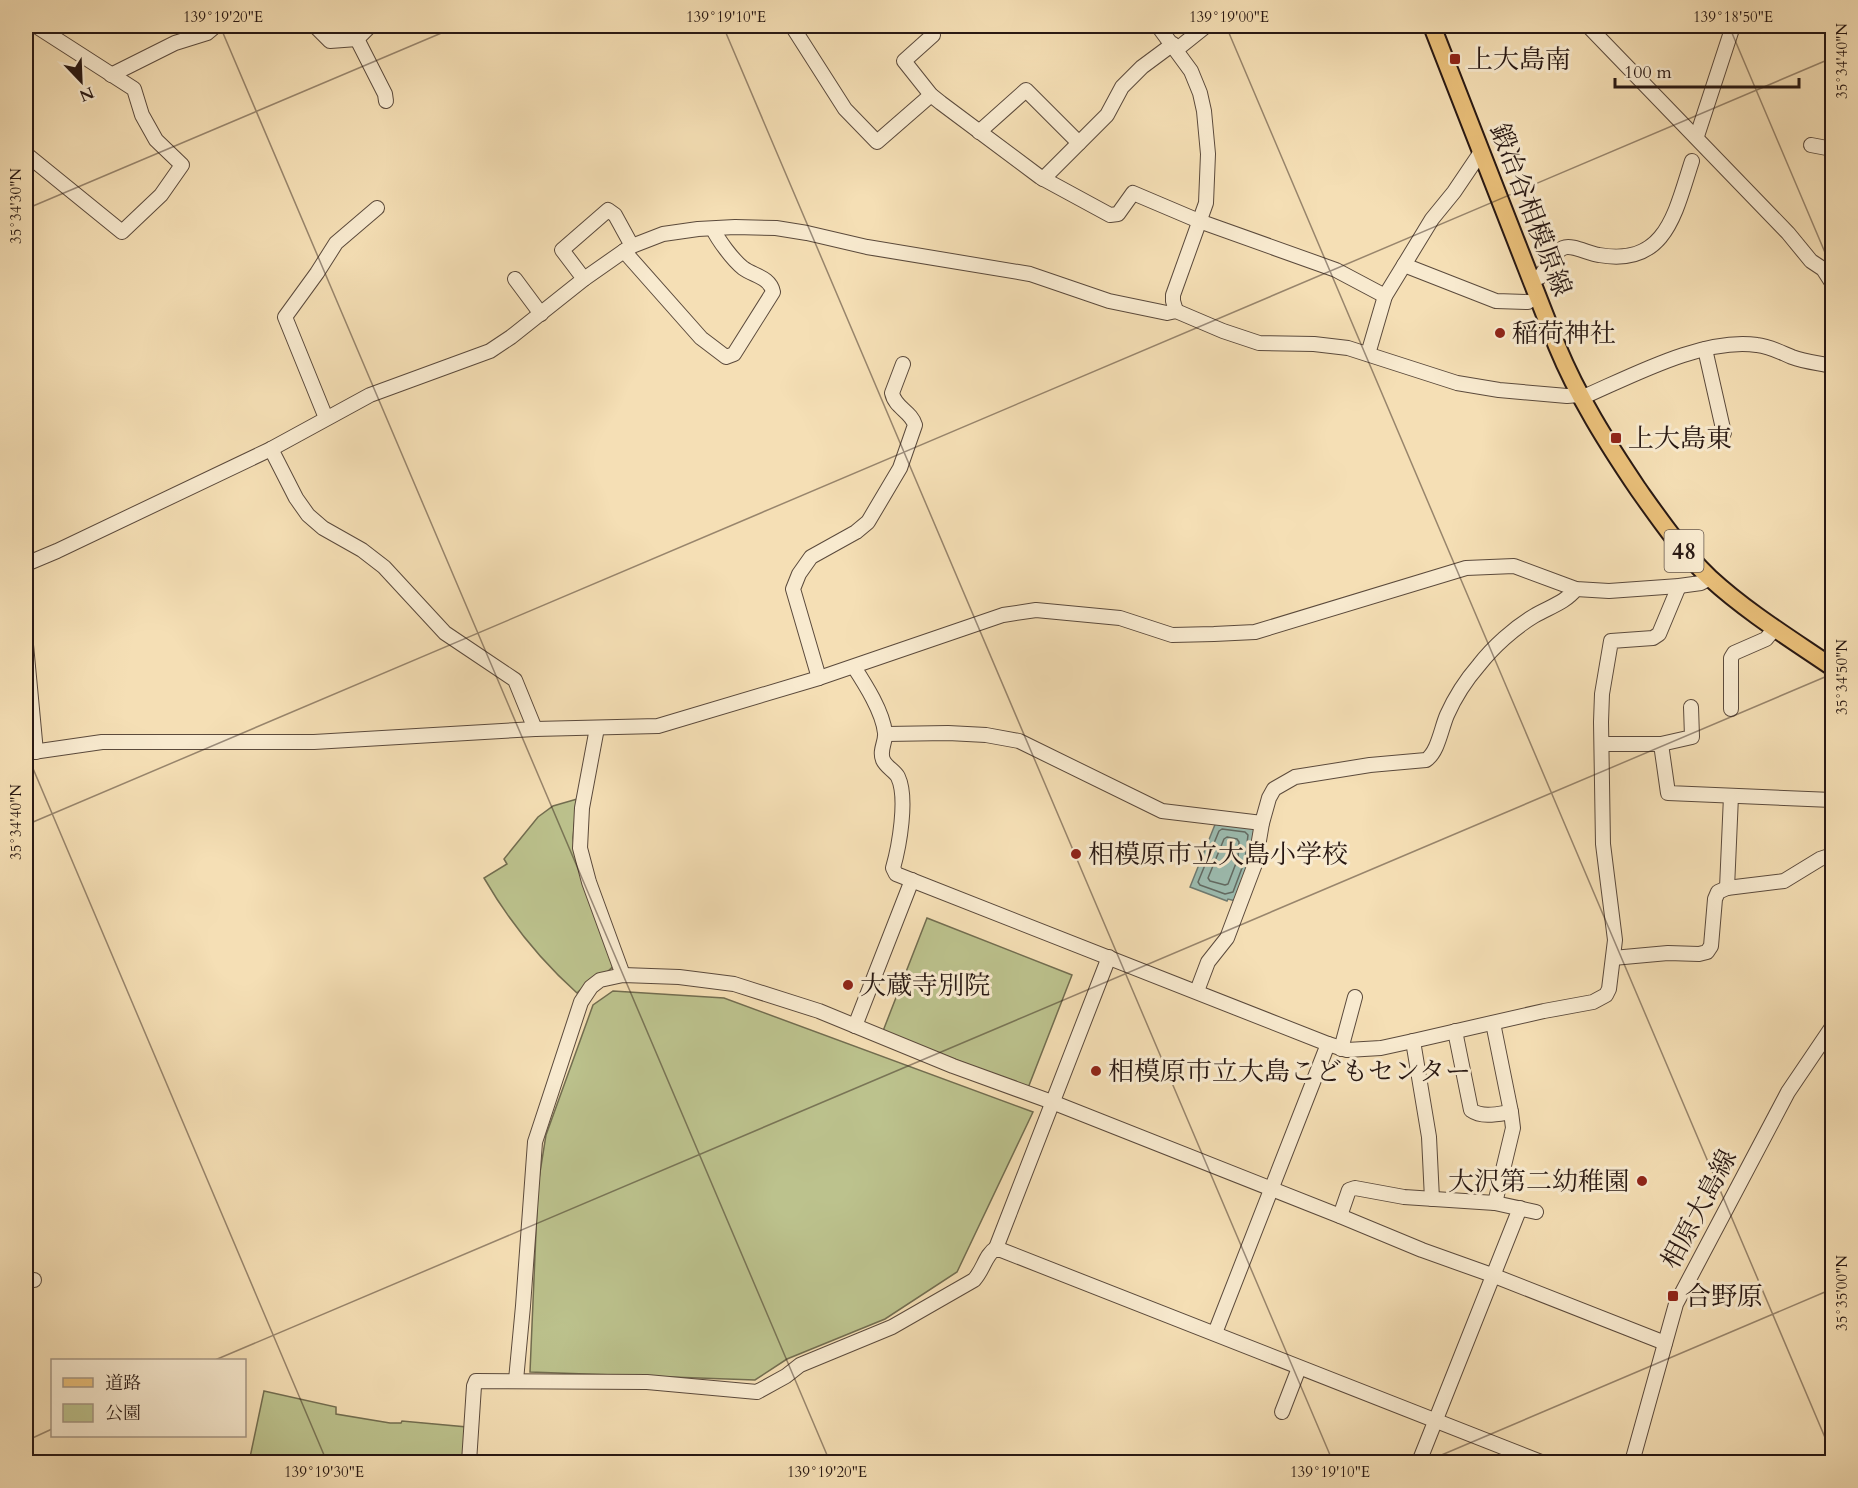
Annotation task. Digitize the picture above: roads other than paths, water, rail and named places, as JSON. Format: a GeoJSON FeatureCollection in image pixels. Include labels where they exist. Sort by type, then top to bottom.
{"type":"FeatureCollection","features":[{"type":"Feature","properties":{"kind":"main road","name":"鍛冶谷相模原線"},"geometry":{"type":"LineString","coordinates":[[1432,26],[1557,346],[1580,397],[1608,444],[1658,518],[1710,578],[1775,628],[1833,667]]}},
{"type":"Feature","properties":{"kind":"street"},"geometry":{"type":"LineString","coordinates":[[111,75],[175,43],[207,33],[213,28],[212,26]]}},
{"type":"Feature","properties":{"kind":"street"},"geometry":{"type":"LineString","coordinates":[[315,26],[330,41],[357,39],[370,26]]}},
{"type":"Feature","properties":{"kind":"street"},"geometry":{"type":"LineString","coordinates":[[792,26],[845,109],[877,142],[931,95]]}},
{"type":"Feature","properties":{"kind":"street"},"geometry":{"type":"LineString","coordinates":[[926,26],[933,34],[904,61],[931,95],[1043,179],[1110,215],[1118,214],[1133,193],[1199,221],[1336,270],[1385,296]]}},
{"type":"Feature","properties":{"kind":"street"},"geometry":{"type":"LineString","coordinates":[[1158,26],[1191,71],[1200,93],[1204,111],[1209,173],[1206,202],[1173,295],[1176,311]]}},
{"type":"Feature","properties":{"kind":"street"},"geometry":{"type":"LineString","coordinates":[[1043,179],[1107,115],[1122,87],[1142,67],[1206,26]]}},
{"type":"Feature","properties":{"kind":"street"},"geometry":{"type":"LineString","coordinates":[[1588,26],[1697,136],[1800,246],[1811,261],[1823,269],[1833,283]]}},
{"type":"Feature","properties":{"kind":"street"},"geometry":{"type":"LineString","coordinates":[[1697,136],[1733,26]]}},
{"type":"Feature","properties":{"kind":"street"},"geometry":{"type":"LineString","coordinates":[[26,154],[122,232],[161,195],[182,165],[156,140],[142,116],[134,89],[45,27]]}},
{"type":"Feature","properties":{"kind":"street"},"geometry":{"type":"LineString","coordinates":[[357,39],[385,94],[386,101]]}},
{"type":"Feature","properties":{"kind":"street"},"geometry":{"type":"LineString","coordinates":[[979,132],[1026,90],[1078,143]]}},
{"type":"Feature","properties":{"kind":"street"},"geometry":{"type":"LineString","coordinates":[[1811,145],[1833,149]]}},
{"type":"Feature","properties":{"kind":"street"},"geometry":{"type":"LineString","coordinates":[[1368,354],[1385,296],[1432,219],[1482,152]]}},
{"type":"Feature","properties":{"kind":"street"},"geometry":{"type":"LineString","coordinates":[[1540,277],[1560,249],[1567,247],[1596,255],[1621,258],[1645,251],[1655,244],[1676,212],[1692,161]]}},
{"type":"Feature","properties":{"kind":"street"},"geometry":{"type":"LineString","coordinates":[[326,418],[285,317],[336,243],[377,208]]}},
{"type":"Feature","properties":{"kind":"street"},"geometry":{"type":"LineString","coordinates":[[584,279],[562,250],[608,210],[615,215],[628,248],[701,338],[726,357],[731,357],[773,292],[769,283],[743,268],[713,229]]}},
{"type":"Feature","properties":{"kind":"street"},"geometry":{"type":"LineString","coordinates":[[26,564],[271,448],[370,395],[482,354],[511,337],[584,279],[628,248],[663,234],[698,229],[776,228],[867,247],[1030,274],[1109,301],[1167,313],[1176,311],[1223,331],[1259,342],[1334,345],[1467,386],[1580,397],[1672,360],[1729,343],[1758,345],[1794,358],[1833,366]]}},
{"type":"Feature","properties":{"kind":"street"},"geometry":{"type":"LineString","coordinates":[[1404,265],[1496,302],[1528,302]]}},
{"type":"Feature","properties":{"kind":"street"},"geometry":{"type":"LineString","coordinates":[[515,279],[541,314]]}},
{"type":"Feature","properties":{"kind":"street"},"geometry":{"type":"LineString","coordinates":[[1706,349],[1724,434]]}},
{"type":"Feature","properties":{"kind":"street"},"geometry":{"type":"LineString","coordinates":[[819,678],[793,588],[799,574],[811,557],[856,532],[868,522],[900,468],[915,425],[913,419],[893,399],[892,393],[903,364]]}},
{"type":"Feature","properties":{"kind":"street"},"geometry":{"type":"LineString","coordinates":[[271,448],[296,498],[308,515],[323,528],[362,550],[384,567],[445,633],[515,680],[535,729]]}},
{"type":"Feature","properties":{"kind":"street"},"geometry":{"type":"LineString","coordinates":[[26,645],[31,752],[102,742],[314,742],[535,729],[658,726],[854,667],[1003,615],[1036,610],[1120,618],[1172,635],[1214,634],[1255,632],[1466,568],[1514,566],[1576,589],[1609,591],[1680,586],[1701,583],[1710,578]]}},
{"type":"Feature","properties":{"kind":"street"},"geometry":{"type":"LineString","coordinates":[[854,667],[875,702],[886,734],[882,746],[882,758],[889,769],[898,776],[902,796],[899,847],[893,868],[896,874],[1335,1047],[1347,1050],[1381,1048],[1600,999],[1606,995],[1609,989],[1615,940],[1602,844],[1602,694],[1611,641],[1653,638],[1659,634],[1680,586]]}},
{"type":"Feature","properties":{"kind":"street"},"geometry":{"type":"LineString","coordinates":[[1197,992],[1208,962],[1227,938],[1255,864],[1262,823],[1274,789],[1296,777],[1370,765],[1416,763],[1433,756],[1458,693],[1480,663],[1500,643],[1533,617],[1562,602],[1576,589]]}},
{"type":"Feature","properties":{"kind":"street"},"geometry":{"type":"LineString","coordinates":[[1731,709],[1731,658],[1734,653],[1767,639],[1775,628]]}},
{"type":"Feature","properties":{"kind":"street"},"geometry":{"type":"LineString","coordinates":[[1602,744],[1661,744],[1692,737],[1691,707]]}},
{"type":"Feature","properties":{"kind":"street"},"geometry":{"type":"LineString","coordinates":[[597,728],[582,808],[580,848],[589,882],[623,975]]}},
{"type":"Feature","properties":{"kind":"street"},"geometry":{"type":"LineString","coordinates":[[886,734],[986,735],[1019,741],[1162,811],[1262,823]]}},
{"type":"Feature","properties":{"kind":"street"},"geometry":{"type":"LineString","coordinates":[[1661,744],[1668,793],[1833,800]]}},
{"type":"Feature","properties":{"kind":"street"},"geometry":{"type":"LineString","coordinates":[[1726,888],[1731,796]]}},
{"type":"Feature","properties":{"kind":"street"},"geometry":{"type":"LineString","coordinates":[[1614,958],[1707,952],[1711,946],[1714,899],[1718,892],[1726,888],[1784,881],[1833,855]]}},
{"type":"Feature","properties":{"kind":"street"},"geometry":{"type":"LineString","coordinates":[[855,1026],[912,880]]}},
{"type":"Feature","properties":{"kind":"street"},"geometry":{"type":"LineString","coordinates":[[469,1462],[476,1381],[647,1382],[757,1392],[779,1381],[800,1365],[892,1327],[974,1280],[982,1271],[990,1252],[996,1248],[1109,957]]}},
{"type":"Feature","properties":{"kind":"street"},"geometry":{"type":"LineString","coordinates":[[516,1380],[524,1306],[535,1142],[581,1002],[591,987],[600,980],[623,975],[679,977],[734,984],[819,1011],[953,1066],[1052,1102],[1422,1250],[1665,1343]]}},
{"type":"Feature","properties":{"kind":"street"},"geometry":{"type":"LineString","coordinates":[[1215,1333],[1270,1188],[1335,1047],[1355,997]]}},
{"type":"Feature","properties":{"kind":"street"},"geometry":{"type":"LineString","coordinates":[[1493,1023],[1511,1112],[1511,1140],[1495,1203]]}},
{"type":"Feature","properties":{"kind":"street","name":"相原大島線"},"geometry":{"type":"LineString","coordinates":[[1632,1462],[1676,1304],[1788,1092],[1833,1027]]}},
{"type":"Feature","properties":{"kind":"street"},"geometry":{"type":"LineString","coordinates":[[1455,1031],[1471,1110],[1485,1115],[1511,1112]]}},
{"type":"Feature","properties":{"kind":"street"},"geometry":{"type":"LineString","coordinates":[[1413,1041],[1429,1137],[1432,1199]]}},
{"type":"Feature","properties":{"kind":"street"},"geometry":{"type":"LineString","coordinates":[[1340,1216],[1349,1190],[1355,1188],[1404,1197],[1495,1203],[1536,1212]]}},
{"type":"Feature","properties":{"kind":"street"},"geometry":{"type":"LineString","coordinates":[[1419,1462],[1520,1208]]}},
{"type":"Feature","properties":{"kind":"street"},"geometry":{"type":"LineString","coordinates":[[996,1248],[1541,1462]]}},
{"type":"Feature","properties":{"kind":"street"},"geometry":{"type":"LineString","coordinates":[[1282,1412],[1299,1368]]}},
{"type":"Feature","properties":{"kind":"water"},"geometry":{"type":"Polygon","coordinates":[[[1216,822],[1252,827],[1254,830],[1251,861],[1236,901],[1228,899],[1227,901],[1190,887],[1216,822]]]}},
{"type":"Feature","properties":{"kind":"place","name":"上大島南"},"geometry":{"type":"Point","coordinates":[1455,59]}},
{"type":"Feature","properties":{"kind":"place","name":"稲荷神社"},"geometry":{"type":"Point","coordinates":[1500,333]}},
{"type":"Feature","properties":{"kind":"place","name":"上大島東"},"geometry":{"type":"Point","coordinates":[1616,438]}},
{"type":"Feature","properties":{"kind":"place","name":"相模原市立大島小学校"},"geometry":{"type":"Point","coordinates":[1076,854]}},
{"type":"Feature","properties":{"kind":"place","name":"大蔵寺別院"},"geometry":{"type":"Point","coordinates":[848,985]}},
{"type":"Feature","properties":{"kind":"place","name":"相模原市立大島こどもセンター"},"geometry":{"type":"Point","coordinates":[1096,1071]}},
{"type":"Feature","properties":{"kind":"place","name":"大沢第二幼稚園"},"geometry":{"type":"Point","coordinates":[1642,1181]}},
{"type":"Feature","properties":{"kind":"place","name":"合野原"},"geometry":{"type":"Point","coordinates":[1673,1296]}}]}
